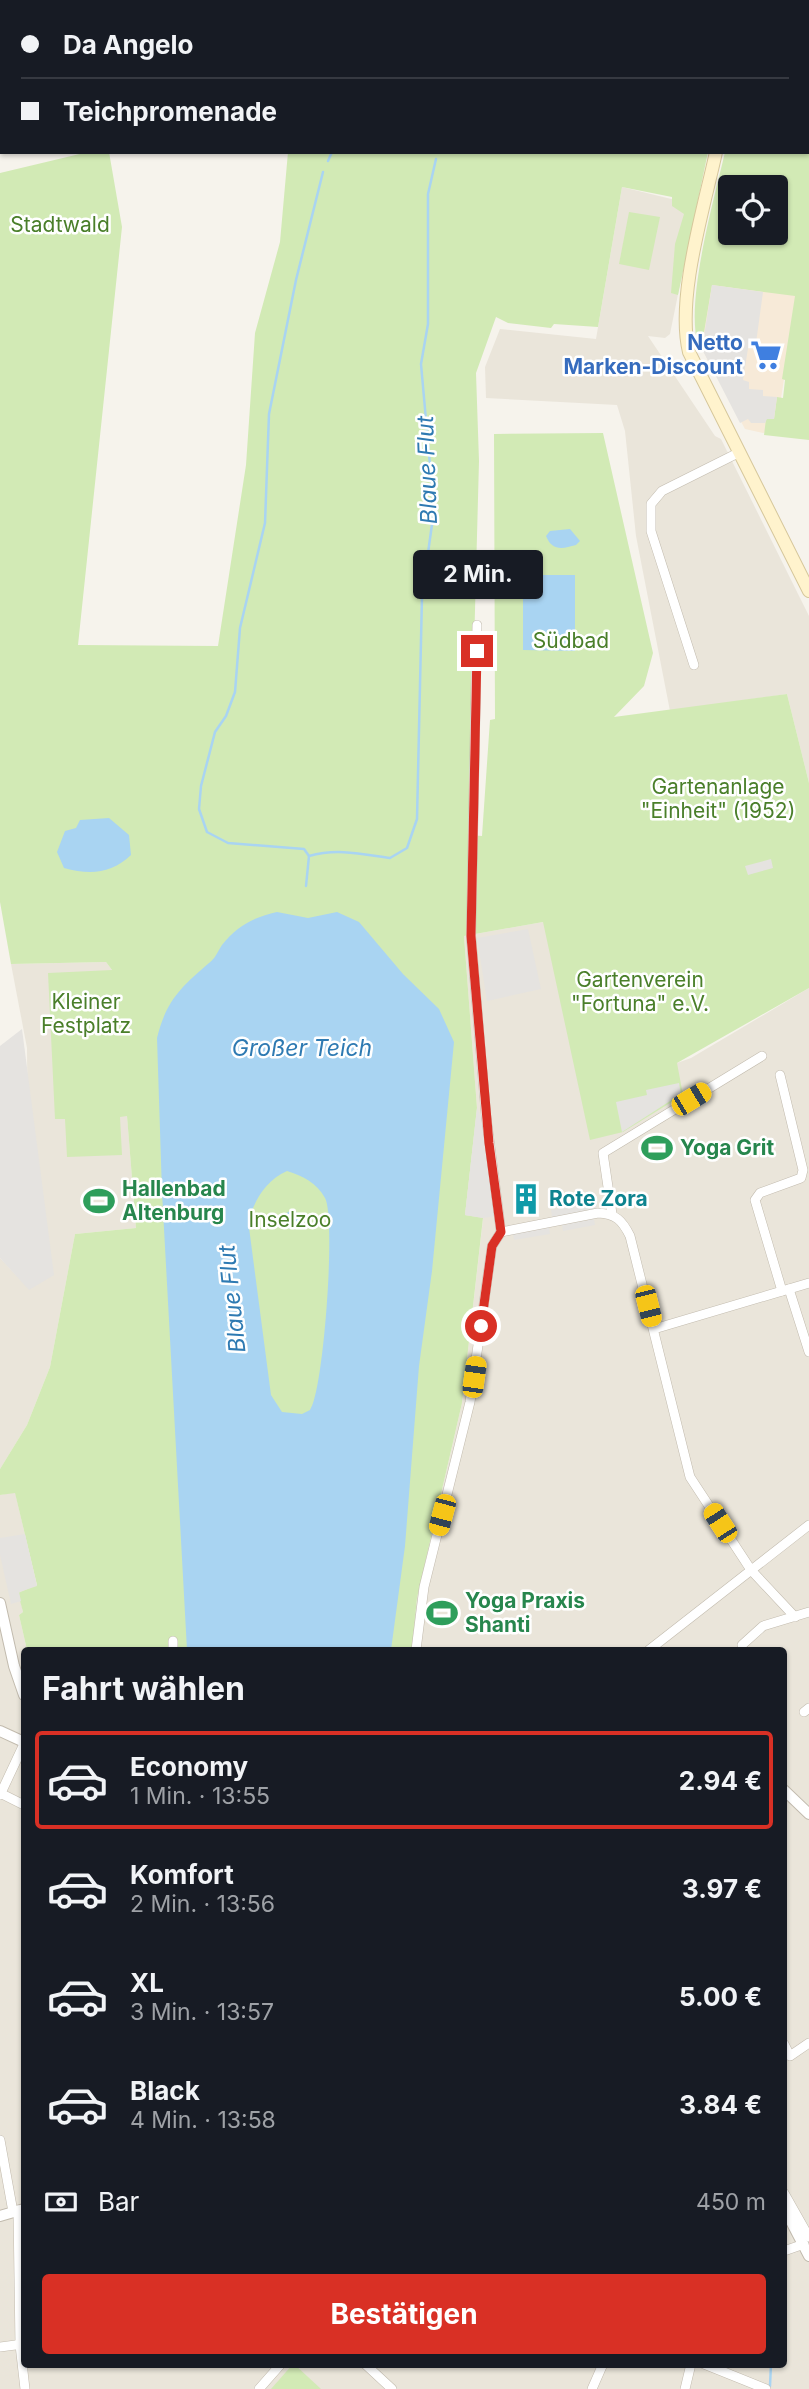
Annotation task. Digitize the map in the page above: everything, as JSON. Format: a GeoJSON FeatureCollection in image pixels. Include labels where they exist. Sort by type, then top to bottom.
{"type":"FeatureCollection","features":[{"type":"Feature","properties":{"kind":"main road"},"geometry":{"type":"LineString","coordinates":[[716,154],[686,298],[685,334],[689,352],[809,591]]}},
{"type":"Feature","properties":{"kind":"street"},"geometry":{"type":"LineString","coordinates":[[694,665],[651,531],[651,504],[662,491],[740,452]]}},
{"type":"Feature","properties":{"kind":"street"},"geometry":{"type":"LineString","coordinates":[[416,1647],[424,1587],[470,1402],[492,1246],[501,1232],[489,1143],[471,936],[477,625]]}},
{"type":"Feature","properties":{"kind":"street"},"geometry":{"type":"LineString","coordinates":[[612,1214],[603,1153],[762,1056]]}},
{"type":"Feature","properties":{"kind":"street"},"geometry":{"type":"LineString","coordinates":[[780,1075],[803,1170],[801,1178],[760,1193],[755,1200],[809,1352]]}},
{"type":"Feature","properties":{"kind":"street"},"geometry":{"type":"LineString","coordinates":[[501,1232],[598,1213],[612,1214],[622,1222],[630,1236],[690,1477],[751,1570],[795,1617]]}},
{"type":"Feature","properties":{"kind":"street"},"geometry":{"type":"LineString","coordinates":[[654,1329],[809,1283]]}},
{"type":"Feature","properties":{"kind":"street"},"geometry":{"type":"LineString","coordinates":[[653,1647],[809,1525]]}},
{"type":"Feature","properties":{"kind":"street"},"geometry":{"type":"LineString","coordinates":[[0,1603],[21,1686]]}},
{"type":"Feature","properties":{"kind":"street"},"geometry":{"type":"LineString","coordinates":[[742,1645],[763,1626],[809,1612]]}},
{"type":"Feature","properties":{"kind":"street"},"geometry":{"type":"LineString","coordinates":[[0,1731],[21,1742]]}},
{"type":"Feature","properties":{"kind":"street"},"geometry":{"type":"LineString","coordinates":[[21,1749],[0,1794],[21,1804]]}},
{"type":"Feature","properties":{"kind":"street"},"geometry":{"type":"LineString","coordinates":[[787,1793],[809,1814]]}},
{"type":"Feature","properties":{"kind":"street"},"geometry":{"type":"LineString","coordinates":[[787,2050],[790,2056],[809,2043]]}},
{"type":"Feature","properties":{"kind":"street"},"geometry":{"type":"LineString","coordinates":[[0,2140],[19,2210],[21,2300]]}},
{"type":"Feature","properties":{"kind":"street"},"geometry":{"type":"LineString","coordinates":[[787,2203],[806,2240],[809,2256]]}},
{"type":"Feature","properties":{"kind":"street"},"geometry":{"type":"LineString","coordinates":[[0,2216],[19,2210]]}},
{"type":"Feature","properties":{"kind":"street"},"geometry":{"type":"LineString","coordinates":[[787,2249],[806,2240]]}},
{"type":"Feature","properties":{"kind":"street"},"geometry":{"type":"LineString","coordinates":[[0,2347],[21,2345]]}},
{"type":"Feature","properties":{"kind":"street"},"geometry":{"type":"LineString","coordinates":[[24,2368],[25,2389]]}},
{"type":"Feature","properties":{"kind":"street"},"geometry":{"type":"LineString","coordinates":[[259,2389],[277,2368]]}},
{"type":"Feature","properties":{"kind":"street"},"geometry":{"type":"LineString","coordinates":[[369,2368],[392,2389]]}},
{"type":"Feature","properties":{"kind":"street"},"geometry":{"type":"LineString","coordinates":[[593,2387],[597,2368]]}},
{"type":"Feature","properties":{"kind":"street"},"geometry":{"type":"LineString","coordinates":[[593,2387],[601,2368]]}},
{"type":"Feature","properties":{"kind":"street"},"geometry":{"type":"LineString","coordinates":[[685,2389],[690,2368]]}},
{"type":"Feature","properties":{"kind":"street"},"geometry":{"type":"LineString","coordinates":[[714,2368],[766,2389]]}},
{"type":"Feature","properties":{"kind":"shaded area"},"geometry":{"type":"Polygon","coordinates":[[[622,187],[696,205],[670,334],[665,338],[648,336],[715,436],[721,439],[809,616],[809,783],[787,694],[670,711],[636,536],[625,431],[617,405],[486,398],[485,367],[500,329],[596,339],[622,187]]]}},
{"type":"Feature","properties":{"kind":"shaded area"},"geometry":{"type":"Polygon","coordinates":[[[706,271],[798,290],[776,430],[763,433],[745,429],[702,349],[697,331],[706,271]]]}},
{"type":"Feature","properties":{"kind":"shaded area"},"geometry":{"type":"Polygon","coordinates":[[[712,285],[763,292],[756,343],[749,342],[743,380],[749,382],[749,389],[763,390],[763,396],[777,397],[774,419],[767,419],[765,423],[751,423],[748,419],[740,423],[702,349],[712,285]]]}},
{"type":"Feature","properties":{"kind":"shaded area"},"geometry":{"type":"Polygon","coordinates":[[[771,859],[773,868],[748,875],[745,866],[771,859]]]}},
{"type":"Feature","properties":{"kind":"shaded area"},"geometry":{"type":"Polygon","coordinates":[[[543,922],[677,1063],[691,1058],[809,988],[809,2389],[0,2389],[0,1495],[15,1492],[37,1586],[19,1593],[23,1612],[19,1615],[26,1647],[21,1647],[21,2368],[787,2368],[787,1647],[412,1647],[417,1598],[462,1403],[483,1219],[465,1215],[477,1108],[464,936],[543,922]]]}},
{"type":"Feature","properties":{"kind":"shaded area"},"geometry":{"type":"Polygon","coordinates":[[[528,929],[541,989],[487,1001],[477,938],[528,929]]]}},
{"type":"Feature","properties":{"kind":"shaded area"},"geometry":{"type":"Polygon","coordinates":[[[106,962],[121,982],[122,1053],[136,1228],[75,1234],[50,1367],[27,1425],[0,1469],[0,1258],[29,1289],[27,1048],[11,964],[106,962]]]}},
{"type":"Feature","properties":{"kind":"shaded area"},"geometry":{"type":"Polygon","coordinates":[[[22,1029],[54,1275],[29,1290],[0,1258],[0,1046],[22,1029]]]}},
{"type":"Feature","properties":{"kind":"shaded area"},"geometry":{"type":"Polygon","coordinates":[[[679,1083],[681,1094],[622,1132],[616,1102],[647,1095],[646,1090],[679,1083]]]}},
{"type":"Feature","properties":{"kind":"shaded area"},"geometry":{"type":"Polygon","coordinates":[[[477,1108],[480,1115],[486,1115],[497,1216],[483,1218],[465,1215],[477,1108]]]}},
{"type":"Feature","properties":{"kind":"shaded area"},"geometry":{"type":"Polygon","coordinates":[[[596,1202],[597,1209],[552,1217],[551,1210],[596,1202]]]}},
{"type":"Feature","properties":{"kind":"shaded area"},"geometry":{"type":"Polygon","coordinates":[[[594,1219],[595,1225],[563,1231],[562,1225],[594,1219]]]}},
{"type":"Feature","properties":{"kind":"shaded area"},"geometry":{"type":"Polygon","coordinates":[[[549,1227],[550,1234],[514,1240],[513,1234],[549,1227]]]}},
{"type":"Feature","properties":{"kind":"shaded area"},"geometry":{"type":"Polygon","coordinates":[[[25,1534],[37,1586],[19,1592],[21,1601],[11,1604],[0,1555],[0,1538],[25,1534]]]}},
{"type":"Feature","properties":{"kind":"green space"},"geometry":{"type":"Polygon","coordinates":[[[80,154],[109,154],[122,227],[78,645],[218,646],[246,465],[255,333],[280,242],[288,154],[708,154],[678,295],[671,293],[675,244],[684,214],[672,206],[672,197],[622,187],[598,327],[554,324],[551,328],[508,323],[496,317],[476,373],[479,461],[469,835],[482,836],[490,720],[495,719],[494,434],[603,433],[653,653],[644,686],[614,717],[787,694],[809,783],[809,988],[677,1063],[683,1095],[623,1132],[590,1140],[543,922],[464,936],[477,1108],[465,1215],[483,1218],[462,1403],[417,1598],[412,1647],[26,1647],[19,1615],[23,1612],[18,1593],[37,1585],[15,1493],[0,1495],[0,1469],[27,1425],[50,1367],[75,1234],[136,1228],[127,1116],[120,1117],[122,1155],[67,1157],[65,1119],[55,1119],[48,973],[112,970],[106,962],[11,964],[0,902],[0,173],[80,154]]]}},
{"type":"Feature","properties":{"kind":"green space"},"geometry":{"type":"Polygon","coordinates":[[[725,154],[809,154],[809,440],[764,435],[766,419],[774,419],[777,397],[783,398],[785,380],[782,379],[795,296],[712,285],[702,344],[698,345],[695,303],[702,250],[718,181],[718,245],[788,245],[788,175],[719,175],[725,154]]]}},
{"type":"Feature","properties":{"kind":"green space"},"geometry":{"type":"Polygon","coordinates":[[[629,212],[660,217],[649,270],[619,264],[629,212]]]}},
{"type":"Feature","properties":{"kind":"green space"},"geometry":{"type":"Polygon","coordinates":[[[289,2368],[298,2368],[321,2389],[271,2389],[289,2368]]]}},
{"type":"Feature","properties":{"kind":"water"},"geometry":{"type":"Polygon","coordinates":[[[570,529],[580,541],[576,545],[558,548],[548,541],[546,536],[550,531],[570,529]]]}},
{"type":"Feature","properties":{"kind":"water"},"geometry":{"type":"Polygon","coordinates":[[[523,575],[575,575],[575,651],[523,650],[523,575]]]}},
{"type":"Feature","properties":{"kind":"water"},"geometry":{"type":"Polygon","coordinates":[[[109,818],[129,835],[131,855],[116,866],[100,871],[83,872],[64,868],[57,852],[65,831],[76,828],[80,820],[109,818]]]}},
{"type":"Feature","properties":{"kind":"water","name":"Großer Teich"},"geometry":{"type":"Polygon","coordinates":[[[277,912],[308,918],[337,912],[359,922],[403,974],[439,1009],[454,1042],[432,1271],[419,1366],[405,1546],[391,1647],[187,1647],[162,1192],[157,1038],[165,1014],[176,996],[213,959],[234,933],[253,920],[277,912]],[[287,1171],[279,1175],[267,1185],[258,1198],[248,1220],[271,1395],[282,1412],[302,1414],[310,1410],[320,1372],[329,1268],[328,1212],[325,1198],[314,1184],[287,1171]]]}},
{"type":"Feature","properties":{"kind":"water"},"geometry":{"type":"Polygon","coordinates":[[[288,1211],[296,1211],[301,1220],[299,1227],[288,1229],[283,1224],[283,1216],[288,1211]]]}},
{"type":"Feature","properties":{"kind":"waterway","name":"Blaue Flut"},"geometry":{"type":"LineString","coordinates":[[328,161],[331,154]]}},
{"type":"Feature","properties":{"kind":"waterway","name":"Blaue Flut"},"geometry":{"type":"LineString","coordinates":[[306,886],[309,856],[340,852],[390,858],[407,848],[417,819],[422,596],[434,510],[421,364],[428,324],[428,194],[436,159]]}},
{"type":"Feature","properties":{"kind":"waterway","name":"Blaue Flut"},"geometry":{"type":"LineString","coordinates":[[309,856],[304,849],[228,843],[207,832],[199,809],[201,786],[215,732],[226,716],[235,692],[240,628],[265,523],[269,414],[296,280],[323,172]]}},
{"type":"Feature","properties":{"kind":"waterway","name":"Blaue Flut"},"geometry":{"type":"LineString","coordinates":[[770,2386],[771,2368]]}},
{"type":"Feature","properties":{"kind":"place","name":"Netto Marken-Discount"},"geometry":{"type":"Point","coordinates":[766,355]}},
{"type":"Feature","properties":{"kind":"place","name":"Yoga Grit"},"geometry":{"type":"Point","coordinates":[657,1148]}},
{"type":"Feature","properties":{"kind":"place","name":"Rote Zora"},"geometry":{"type":"Point","coordinates":[526,1199]}},
{"type":"Feature","properties":{"kind":"place","name":"Hallenbad Altenburg"},"geometry":{"type":"Point","coordinates":[99,1201]}},
{"type":"Feature","properties":{"kind":"place","name":"Yoga Praxis Shanti"},"geometry":{"type":"Point","coordinates":[442,1613]}},
{"type":"Feature","properties":{"kind":"route"},"geometry":{"type":"LineString","coordinates":[[477,651],[472,963],[489,1143],[501,1232],[497,1234],[492,1246],[481,1326]]}},
{"type":"Feature","properties":{"kind":"park label","name":"Stadtwald"},"geometry":{"type":"Point","coordinates":[60,225]}},
{"type":"Feature","properties":{"kind":"park label","name":"Südbad"},"geometry":{"type":"Point","coordinates":[571,641]}},
{"type":"Feature","properties":{"kind":"park label","name":"Gartenanlage \"Einheit\" (1952)"},"geometry":{"type":"Point","coordinates":[718,799]}},
{"type":"Feature","properties":{"kind":"park label","name":"Gartenverein \"Fortuna\" e.V."},"geometry":{"type":"Point","coordinates":[640,992]}},
{"type":"Feature","properties":{"kind":"park label","name":"Kleiner Festplatz"},"geometry":{"type":"Point","coordinates":[86,1014]}},
{"type":"Feature","properties":{"kind":"park label","name":"Inselzoo"},"geometry":{"type":"Point","coordinates":[290,1220]}}]}
